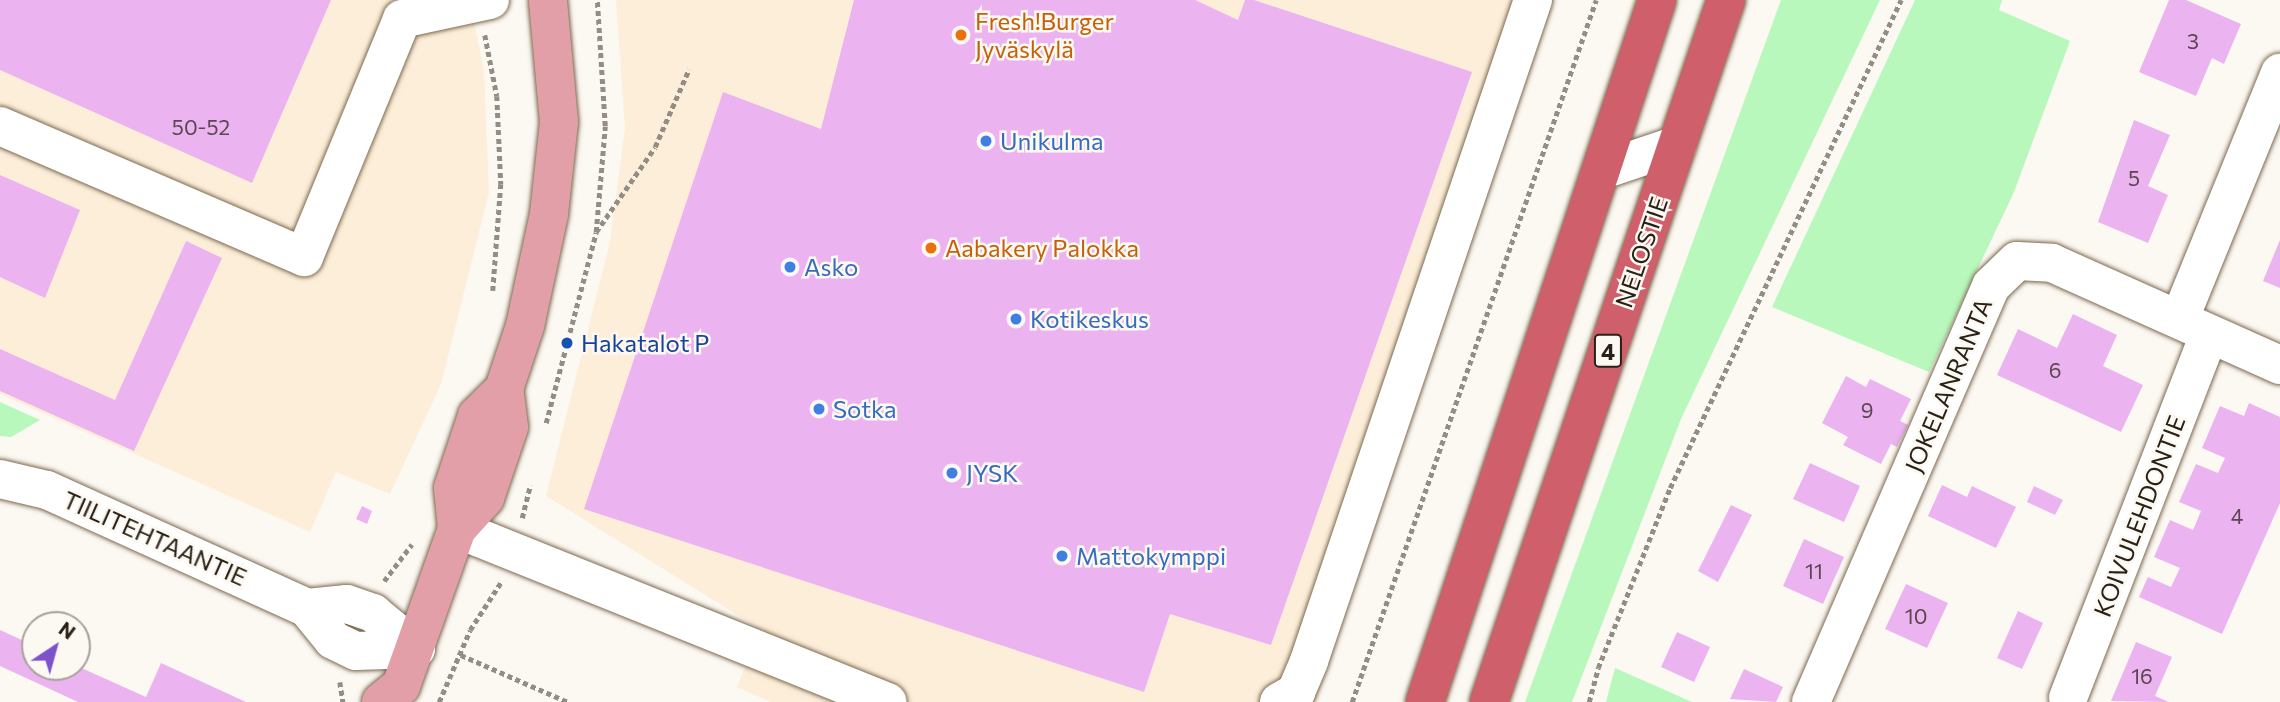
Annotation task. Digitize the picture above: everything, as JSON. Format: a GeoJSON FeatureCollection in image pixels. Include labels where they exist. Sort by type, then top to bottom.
{"type":"FeatureCollection","features":[{"type":"Feature","properties":{"kind":"highway"},"geometry":{"type":"LineString","coordinates":[[1425,702],[1657,0]]}},
{"type":"Feature","properties":{"kind":"highway","name":"NELOSTIE"},"geometry":{"type":"LineString","coordinates":[[1489,702],[1726,0]]}},
{"type":"Feature","properties":{"kind":"main road"},"geometry":{"type":"LineString","coordinates":[[395,697],[416,649],[457,529],[453,488],[477,416],[504,389],[525,326],[549,214],[559,122],[548,0]]}},
{"type":"Feature","properties":{"kind":"street"},"geometry":{"type":"LineString","coordinates":[[1279,702],[1296,692],[1309,661],[1533,0]]}},
{"type":"Feature","properties":{"kind":"street"},"geometry":{"type":"LineString","coordinates":[[0,126],[304,257],[402,19],[484,1]]}},
{"type":"Feature","properties":{"kind":"street","name":"KOIVULEHDONTIE"},"geometry":{"type":"LineString","coordinates":[[2068,698],[2280,72]]}},
{"type":"Feature","properties":{"kind":"street"},"geometry":{"type":"LineString","coordinates":[[1603,170],[1677,145]]}},
{"type":"Feature","properties":{"kind":"street","name":"JOKELANRANTA"},"geometry":{"type":"LineString","coordinates":[[1811,702],[1991,286],[2017,261],[2052,263],[2280,365]]}},
{"type":"Feature","properties":{"kind":"street","name":"TIILITEHTAANTIE"},"geometry":{"type":"LineString","coordinates":[[0,479],[47,490],[307,608],[333,640],[356,651],[416,649]]}},
{"type":"Feature","properties":{"kind":"street"},"geometry":{"type":"LineString","coordinates":[[457,529],[888,702]]}},
{"type":"Feature","properties":{"kind":"street"},"geometry":{"type":"LineString","coordinates":[[307,608],[347,604],[373,612],[416,649]]}},
{"type":"Feature","properties":{"kind":"path"},"geometry":{"type":"LineString","coordinates":[[1352,702],[1596,0]]}},
{"type":"Feature","properties":{"kind":"path"},"geometry":{"type":"LineString","coordinates":[[1589,702],[1670,488],[1901,0]]}},
{"type":"Feature","properties":{"kind":"path"},"geometry":{"type":"LineString","coordinates":[[484,1],[497,96],[502,184],[492,299]]}},
{"type":"Feature","properties":{"kind":"path"},"geometry":{"type":"LineString","coordinates":[[596,232],[655,147],[689,69]]}},
{"type":"Feature","properties":{"kind":"path"},"geometry":{"type":"LineString","coordinates":[[373,612],[384,579],[414,541]]}},
{"type":"Feature","properties":{"kind":"path"},"geometry":{"type":"LineString","coordinates":[[439,702],[461,654],[568,702]]}},
{"type":"Feature","properties":{"kind":"shaded area"},"geometry":{"type":"Polygon","coordinates":[[[0,0],[470,0],[484,72],[489,192],[441,384],[390,494],[336,472],[310,532],[0,394],[0,0]]]}},
{"type":"Feature","properties":{"kind":"shaded area","name":"Kotikeskus"},"geometry":{"type":"Polygon","coordinates":[[[616,0],[1542,0],[1316,702],[771,702],[737,687],[760,629],[546,496],[610,242],[625,128],[616,0]]]}},
{"type":"Feature","properties":{"kind":"green space"},"geometry":{"type":"Polygon","coordinates":[[[1781,0],[1880,0],[1681,419],[1572,702],[1525,702],[1781,0]]]}},
{"type":"Feature","properties":{"kind":"green space"},"geometry":{"type":"Polygon","coordinates":[[[1915,0],[2002,0],[1999,10],[2070,41],[2014,192],[1929,372],[1772,307],[1915,0]]]}},
{"type":"Feature","properties":{"kind":"green space"},"geometry":{"type":"Polygon","coordinates":[[[0,402],[40,420],[11,437],[0,436],[0,402]]]}},
{"type":"Feature","properties":{"kind":"green space"},"geometry":{"type":"Polygon","coordinates":[[[1615,668],[1692,702],[1606,702],[1615,668]]]}},
{"type":"Feature","properties":{"kind":"building"},"geometry":{"type":"Polygon","coordinates":[[[0,0],[331,0],[252,183],[0,70],[0,0]]]}},
{"type":"Feature","properties":{"kind":"building","name":"Kotikeskus"},"geometry":{"type":"Polygon","coordinates":[[[854,0],[1195,0],[1238,20],[1245,0],[1254,0],[1472,72],[1271,645],[1170,614],[1144,692],[584,509],[723,92],[821,129],[854,0]]]}},
{"type":"Feature","properties":{"kind":"building"},"geometry":{"type":"Polygon","coordinates":[[[2169,0],[2186,0],[2241,24],[2224,64],[2212,58],[2196,96],[2139,72],[2169,0]]]}},
{"type":"Feature","properties":{"kind":"building"},"geometry":{"type":"Polygon","coordinates":[[[2134,120],[2170,135],[2148,186],[2168,195],[2148,243],[2098,222],[2134,120]]]}},
{"type":"Feature","properties":{"kind":"building"},"geometry":{"type":"Polygon","coordinates":[[[0,175],[80,210],[45,298],[0,277],[0,175]]]}},
{"type":"Feature","properties":{"kind":"building"},"geometry":{"type":"Polygon","coordinates":[[[2280,240],[2280,288],[2263,281],[2280,240]]]}},
{"type":"Feature","properties":{"kind":"building"},"geometry":{"type":"Polygon","coordinates":[[[186,241],[222,258],[134,451],[0,391],[0,349],[115,400],[186,241]]]}},
{"type":"Feature","properties":{"kind":"building"},"geometry":{"type":"Polygon","coordinates":[[[2073,314],[2117,335],[2103,366],[2143,385],[2121,432],[1997,375],[2018,329],[2057,348],[2073,314]]]}},
{"type":"Feature","properties":{"kind":"building"},"geometry":{"type":"Polygon","coordinates":[[[1846,376],[1866,387],[1870,379],[1911,399],[1900,421],[1908,425],[1897,447],[1891,444],[1881,464],[1843,445],[1848,437],[1822,423],[1846,376]]]}},
{"type":"Feature","properties":{"kind":"building"},"geometry":{"type":"Polygon","coordinates":[[[2249,403],[2280,417],[2280,503],[2222,634],[2139,597],[2148,577],[2171,587],[2180,568],[2154,557],[2170,520],[2193,530],[2201,511],[2179,502],[2196,464],[2218,473],[2225,458],[2202,448],[2220,406],[2244,416],[2249,403]]]}},
{"type":"Feature","properties":{"kind":"building"},"geometry":{"type":"Polygon","coordinates":[[[1810,463],[1860,486],[1844,522],[1793,499],[1810,463]]]}},
{"type":"Feature","properties":{"kind":"building"},"geometry":{"type":"Polygon","coordinates":[[[1942,485],[1967,497],[1972,486],[2016,507],[1996,548],[1928,516],[1942,485]]]}},
{"type":"Feature","properties":{"kind":"building"},"geometry":{"type":"Polygon","coordinates":[[[2034,486],[2063,500],[2055,515],[2027,502],[2034,486]]]}},
{"type":"Feature","properties":{"kind":"building"},"geometry":{"type":"Polygon","coordinates":[[[1731,505],[1752,515],[1718,582],[1698,571],[1731,505]]]}},
{"type":"Feature","properties":{"kind":"building"},"geometry":{"type":"Polygon","coordinates":[[[362,506],[372,511],[367,524],[356,519],[362,506]]]}},
{"type":"Feature","properties":{"kind":"building"},"geometry":{"type":"Polygon","coordinates":[[[1804,539],[1844,557],[1823,604],[1783,586],[1804,539]]]}},
{"type":"Feature","properties":{"kind":"building"},"geometry":{"type":"Polygon","coordinates":[[[1906,584],[1948,603],[1927,648],[1885,629],[1906,584]]]}},
{"type":"Feature","properties":{"kind":"building"},"geometry":{"type":"Polygon","coordinates":[[[2018,611],[2043,623],[2022,669],[1997,658],[2018,611]]]}},
{"type":"Feature","properties":{"kind":"building"},"geometry":{"type":"Polygon","coordinates":[[[0,630],[21,640],[21,676],[0,666],[0,630]]]}},
{"type":"Feature","properties":{"kind":"building"},"geometry":{"type":"Polygon","coordinates":[[[1677,632],[1710,647],[1694,682],[1661,667],[1677,632]]]}},
{"type":"Feature","properties":{"kind":"building"},"geometry":{"type":"Polygon","coordinates":[[[2136,642],[2172,657],[2155,696],[2169,702],[2111,701],[2136,642]]]}},
{"type":"Feature","properties":{"kind":"building"},"geometry":{"type":"Polygon","coordinates":[[[161,663],[246,702],[78,702],[32,681],[91,681],[91,672],[146,697],[161,663]]]}},
{"type":"Feature","properties":{"kind":"building"},"geometry":{"type":"Polygon","coordinates":[[[1744,669],[1783,687],[1776,702],[1730,699],[1744,669]]]}},
{"type":"Feature","properties":{"kind":"place","name":"Fresh!Burger Jyväskylä"},"geometry":{"type":"Point","coordinates":[961,35]}},
{"type":"Feature","properties":{"kind":"place","name":"Unikulma"},"geometry":{"type":"Point","coordinates":[986,141]}},
{"type":"Feature","properties":{"kind":"place","name":"Aabakery Palokka"},"geometry":{"type":"Point","coordinates":[931,248]}},
{"type":"Feature","properties":{"kind":"place","name":"Asko"},"geometry":{"type":"Point","coordinates":[790,267]}},
{"type":"Feature","properties":{"kind":"place","name":"Kotikeskus"},"geometry":{"type":"Point","coordinates":[1016,319]}},
{"type":"Feature","properties":{"kind":"place","name":"Hakatalot P"},"geometry":{"type":"Point","coordinates":[567,343]}},
{"type":"Feature","properties":{"kind":"place","name":"Sotka"},"geometry":{"type":"Point","coordinates":[819,409]}},
{"type":"Feature","properties":{"kind":"place","name":"JYSK"},"geometry":{"type":"Point","coordinates":[952,473]}},
{"type":"Feature","properties":{"kind":"place","name":"Mattokymppi"},"geometry":{"type":"Point","coordinates":[1062,556]}}]}
